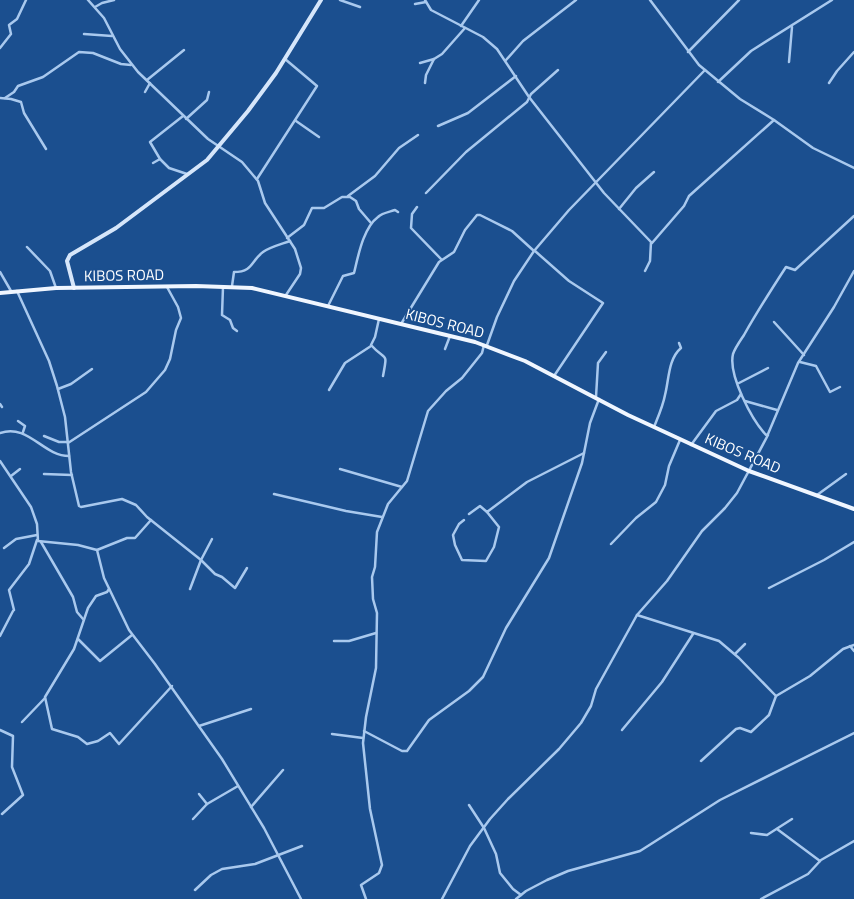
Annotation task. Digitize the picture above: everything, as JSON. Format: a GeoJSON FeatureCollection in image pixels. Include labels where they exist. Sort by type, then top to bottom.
{"type":"FeatureCollection","features":[{"type":"Feature","properties":{"kind":"main road","name":"KIBOS ROAD"},"geometry":{"type":"LineString","coordinates":[[0,293],[56,288],[232,286],[263,289],[450,336],[485,345],[554,376],[680,440],[749,471],[854,509]]}},
{"type":"Feature","properties":{"kind":"street"},"geometry":{"type":"LineString","coordinates":[[0,48],[12,34],[9,25],[17,19],[26,0]]}},
{"type":"Feature","properties":{"kind":"street"},"geometry":{"type":"LineString","coordinates":[[89,0],[104,18],[112,36],[132,65],[186,119],[219,147],[242,162],[257,179],[265,203],[298,256],[301,271],[286,295]]}},
{"type":"Feature","properties":{"kind":"street"},"geometry":{"type":"LineString","coordinates":[[95,7],[102,3],[114,0]]}},
{"type":"Feature","properties":{"kind":"street"},"geometry":{"type":"LineString","coordinates":[[74,288],[67,260],[70,255],[116,228],[189,175],[219,147],[248,111],[285,58],[321,0]]}},
{"type":"Feature","properties":{"kind":"street"},"geometry":{"type":"LineString","coordinates":[[340,0],[360,7]]}},
{"type":"Feature","properties":{"kind":"street"},"geometry":{"type":"LineString","coordinates":[[461,26],[479,0]]}},
{"type":"Feature","properties":{"kind":"street"},"geometry":{"type":"LineString","coordinates":[[506,60],[523,41],[576,0]]}},
{"type":"Feature","properties":{"kind":"street"},"geometry":{"type":"LineString","coordinates":[[650,0],[688,52],[718,82],[746,104],[774,120],[813,148],[854,168]]}},
{"type":"Feature","properties":{"kind":"street"},"geometry":{"type":"LineString","coordinates":[[688,52],[739,0]]}},
{"type":"Feature","properties":{"kind":"street"},"geometry":{"type":"LineString","coordinates":[[718,82],[752,51],[832,0]]}},
{"type":"Feature","properties":{"kind":"street"},"geometry":{"type":"LineString","coordinates":[[415,4],[426,1],[431,10],[491,44],[506,60],[529,98],[618,210],[645,234],[652,244]]}},
{"type":"Feature","properties":{"kind":"street"},"geometry":{"type":"LineString","coordinates":[[789,62],[792,26]]}},
{"type":"Feature","properties":{"kind":"street"},"geometry":{"type":"LineString","coordinates":[[420,63],[434,59],[448,49],[465,28]]}},
{"type":"Feature","properties":{"kind":"street"},"geometry":{"type":"LineString","coordinates":[[84,34],[112,36]]}},
{"type":"Feature","properties":{"kind":"street"},"geometry":{"type":"LineString","coordinates":[[147,80],[184,50]]}},
{"type":"Feature","properties":{"kind":"street"},"geometry":{"type":"LineString","coordinates":[[5,98],[14,92],[18,86],[43,77],[79,52],[92,52],[121,64],[132,65]]}},
{"type":"Feature","properties":{"kind":"street"},"geometry":{"type":"LineString","coordinates":[[829,83],[837,71],[854,52]]}},
{"type":"Feature","properties":{"kind":"street"},"geometry":{"type":"LineString","coordinates":[[257,179],[296,121],[317,85],[285,58]]}},
{"type":"Feature","properties":{"kind":"street"},"geometry":{"type":"LineString","coordinates":[[425,83],[426,75],[434,59]]}},
{"type":"Feature","properties":{"kind":"street"},"geometry":{"type":"LineString","coordinates":[[426,193],[466,152],[527,102],[531,94],[558,70]]}},
{"type":"Feature","properties":{"kind":"street"},"geometry":{"type":"LineString","coordinates":[[366,899],[361,885],[379,873],[382,866],[366,780],[363,738],[376,668],[377,613],[373,599],[372,574],[375,567],[377,532],[382,517],[388,504],[407,481],[428,411],[446,391],[462,378],[482,353],[514,281],[534,251],[596,182],[705,70]]}},
{"type":"Feature","properties":{"kind":"street"},"geometry":{"type":"LineString","coordinates":[[438,126],[468,113],[516,76]]}},
{"type":"Feature","properties":{"kind":"street"},"geometry":{"type":"LineString","coordinates":[[145,92],[150,83]]}},
{"type":"Feature","properties":{"kind":"street"},"geometry":{"type":"LineString","coordinates":[[186,119],[208,100],[209,92]]}},
{"type":"Feature","properties":{"kind":"street"},"geometry":{"type":"LineString","coordinates":[[0,98],[21,102],[24,114],[46,149]]}},
{"type":"Feature","properties":{"kind":"street"},"geometry":{"type":"LineString","coordinates":[[183,116],[150,142],[160,159],[169,168],[189,175]]}},
{"type":"Feature","properties":{"kind":"street"},"geometry":{"type":"LineString","coordinates":[[645,271],[650,261],[652,244],[684,206],[689,196],[774,120]]}},
{"type":"Feature","properties":{"kind":"street"},"geometry":{"type":"LineString","coordinates":[[296,121],[320,137]]}},
{"type":"Feature","properties":{"kind":"street"},"geometry":{"type":"LineString","coordinates":[[287,238],[304,225],[312,208],[324,208],[347,196],[375,176],[400,148],[418,135]]}},
{"type":"Feature","properties":{"kind":"street"},"geometry":{"type":"LineString","coordinates":[[153,163],[160,159]]}},
{"type":"Feature","properties":{"kind":"street"},"geometry":{"type":"LineString","coordinates":[[618,210],[636,188],[654,172]]}},
{"type":"Feature","properties":{"kind":"street"},"geometry":{"type":"LineString","coordinates":[[347,196],[356,201],[359,209],[371,223]]}},
{"type":"Feature","properties":{"kind":"street"},"geometry":{"type":"LineString","coordinates":[[417,207],[412,214],[410,228],[441,259]]}},
{"type":"Feature","properties":{"kind":"street"},"geometry":{"type":"LineString","coordinates":[[328,306],[344,275],[354,274],[356,257],[371,223],[380,215],[395,210],[398,212]]}},
{"type":"Feature","properties":{"kind":"street"},"geometry":{"type":"LineString","coordinates":[[401,324],[441,259],[454,252],[464,230],[478,214],[512,231],[569,281],[602,303],[554,376]]}},
{"type":"Feature","properties":{"kind":"street"},"geometry":{"type":"LineString","coordinates":[[768,435],[764,434],[742,394],[735,373],[734,352],[755,315],[786,267],[795,270],[854,216]]}},
{"type":"Feature","properties":{"kind":"street"},"geometry":{"type":"LineString","coordinates":[[232,286],[234,272],[243,272],[248,269],[264,252],[290,241]]}},
{"type":"Feature","properties":{"kind":"street"},"geometry":{"type":"LineString","coordinates":[[27,247],[50,271],[56,288]]}},
{"type":"Feature","properties":{"kind":"street"},"geometry":{"type":"LineString","coordinates":[[442,899],[470,846],[484,828],[508,799],[559,749],[580,723],[590,706],[596,688],[637,615],[667,581],[702,531],[731,501],[768,435],[777,410],[800,362],[834,308],[854,271]]}},
{"type":"Feature","properties":{"kind":"street"},"geometry":{"type":"LineString","coordinates":[[0,272],[14,291],[49,361],[65,417],[72,475],[80,507],[120,498],[136,506],[201,560],[215,574],[222,577],[235,588],[247,568]]}},
{"type":"Feature","properties":{"kind":"street"},"geometry":{"type":"LineString","coordinates":[[44,436],[59,442],[68,443],[150,390],[165,370],[170,359],[176,330],[181,318],[178,307],[167,286]]}},
{"type":"Feature","properties":{"kind":"street"},"geometry":{"type":"LineString","coordinates":[[222,286],[222,315],[230,320],[233,328],[237,331]]}},
{"type":"Feature","properties":{"kind":"street"},"geometry":{"type":"LineString","coordinates":[[329,390],[345,363],[371,346],[379,319]]}},
{"type":"Feature","properties":{"kind":"street"},"geometry":{"type":"LineString","coordinates":[[774,322],[804,355]]}},
{"type":"Feature","properties":{"kind":"street"},"geometry":{"type":"LineString","coordinates":[[445,349],[450,336]]}},
{"type":"Feature","properties":{"kind":"street"},"geometry":{"type":"LineString","coordinates":[[654,427],[665,397],[672,364],[677,352],[681,348],[679,343]]}},
{"type":"Feature","properties":{"kind":"street"},"geometry":{"type":"LineString","coordinates":[[371,346],[386,359],[387,363],[383,376]]}},
{"type":"Feature","properties":{"kind":"street"},"geometry":{"type":"LineString","coordinates":[[364,731],[402,751],[407,751],[428,720],[469,690],[483,677],[506,628],[549,558],[560,532],[584,452],[597,398],[598,363],[606,352]]}},
{"type":"Feature","properties":{"kind":"street"},"geometry":{"type":"LineString","coordinates":[[800,362],[816,366],[830,392],[840,387]]}},
{"type":"Feature","properties":{"kind":"street"},"geometry":{"type":"LineString","coordinates":[[58,389],[71,384],[92,368]]}},
{"type":"Feature","properties":{"kind":"street"},"geometry":{"type":"LineString","coordinates":[[739,383],[768,368]]}},
{"type":"Feature","properties":{"kind":"street"},"geometry":{"type":"LineString","coordinates":[[691,445],[716,410],[737,400],[742,394]]}},
{"type":"Feature","properties":{"kind":"street"},"geometry":{"type":"LineString","coordinates":[[745,400],[777,410]]}},
{"type":"Feature","properties":{"kind":"street"},"geometry":{"type":"LineString","coordinates":[[18,421],[25,426],[23,432]]}},
{"type":"Feature","properties":{"kind":"street"},"geometry":{"type":"LineString","coordinates":[[0,433],[7,431],[23,432],[53,452],[69,456]]}},
{"type":"Feature","properties":{"kind":"street"},"geometry":{"type":"LineString","coordinates":[[611,544],[636,518],[656,502],[665,485],[670,462],[680,440]]}},
{"type":"Feature","properties":{"kind":"street"},"geometry":{"type":"LineString","coordinates":[[487,512],[527,482],[584,452]]}},
{"type":"Feature","properties":{"kind":"street"},"geometry":{"type":"LineString","coordinates":[[0,461],[31,507],[36,519],[38,539],[73,597],[77,612],[83,619]]}},
{"type":"Feature","properties":{"kind":"street"},"geometry":{"type":"LineString","coordinates":[[11,476],[20,469]]}},
{"type":"Feature","properties":{"kind":"street"},"geometry":{"type":"LineString","coordinates":[[340,469],[402,487]]}},
{"type":"Feature","properties":{"kind":"street"},"geometry":{"type":"LineString","coordinates":[[44,474],[72,475]]}},
{"type":"Feature","properties":{"kind":"street"},"geometry":{"type":"LineString","coordinates":[[817,495],[846,474]]}},
{"type":"Feature","properties":{"kind":"street"},"geometry":{"type":"LineString","coordinates":[[274,494],[346,511],[382,517]]}},
{"type":"Feature","properties":{"kind":"street"},"geometry":{"type":"LineString","coordinates":[[464,520],[459,524],[453,535],[459,557],[462,560],[486,562],[494,548],[499,527],[480,506],[469,514]]}},
{"type":"Feature","properties":{"kind":"street"},"geometry":{"type":"LineString","coordinates":[[41,542],[72,544],[90,547],[97,550],[126,538],[135,538],[152,520]]}},
{"type":"Feature","properties":{"kind":"street"},"geometry":{"type":"LineString","coordinates":[[4,548],[16,539],[37,535]]}},
{"type":"Feature","properties":{"kind":"street"},"geometry":{"type":"LineString","coordinates":[[0,636],[14,611],[9,590],[29,564],[38,539]]}},
{"type":"Feature","properties":{"kind":"street"},"geometry":{"type":"LineString","coordinates":[[190,589],[201,560],[212,539]]}},
{"type":"Feature","properties":{"kind":"street"},"geometry":{"type":"LineString","coordinates":[[769,588],[824,560],[854,542]]}},
{"type":"Feature","properties":{"kind":"street"},"geometry":{"type":"LineString","coordinates":[[97,550],[109,589],[132,635],[172,686],[238,786],[279,856],[301,899]]}},
{"type":"Feature","properties":{"kind":"street"},"geometry":{"type":"LineString","coordinates":[[22,722],[45,698],[68,660],[78,639],[83,619],[96,596],[107,592],[109,589]]}},
{"type":"Feature","properties":{"kind":"street"},"geometry":{"type":"LineString","coordinates":[[637,615],[693,634],[717,640],[735,654],[776,696]]}},
{"type":"Feature","properties":{"kind":"street"},"geometry":{"type":"LineString","coordinates":[[334,641],[349,641],[376,633]]}},
{"type":"Feature","properties":{"kind":"street"},"geometry":{"type":"LineString","coordinates":[[622,730],[662,682],[693,634]]}},
{"type":"Feature","properties":{"kind":"street"},"geometry":{"type":"LineString","coordinates":[[78,639],[100,662],[132,635]]}},
{"type":"Feature","properties":{"kind":"street"},"geometry":{"type":"LineString","coordinates":[[735,654],[745,644]]}},
{"type":"Feature","properties":{"kind":"street"},"geometry":{"type":"LineString","coordinates":[[701,761],[736,729],[740,728],[750,732],[770,713],[776,696],[792,688],[818,670],[835,655],[854,645]]}},
{"type":"Feature","properties":{"kind":"street"},"geometry":{"type":"LineString","coordinates":[[850,646],[854,651]]}},
{"type":"Feature","properties":{"kind":"street"},"geometry":{"type":"LineString","coordinates":[[45,698],[52,730],[78,737],[86,744],[92,744],[110,733],[119,744],[172,686]]}},
{"type":"Feature","properties":{"kind":"street"},"geometry":{"type":"LineString","coordinates":[[199,726],[251,709]]}},
{"type":"Feature","properties":{"kind":"street"},"geometry":{"type":"LineString","coordinates":[[0,730],[13,736],[12,767],[22,795],[2,814]]}},
{"type":"Feature","properties":{"kind":"street"},"geometry":{"type":"LineString","coordinates":[[516,899],[553,876],[640,851],[720,800],[854,733]]}},
{"type":"Feature","properties":{"kind":"street"},"geometry":{"type":"LineString","coordinates":[[332,734],[363,738]]}},
{"type":"Feature","properties":{"kind":"street"},"geometry":{"type":"LineString","coordinates":[[251,807],[283,770]]}},
{"type":"Feature","properties":{"kind":"street"},"geometry":{"type":"LineString","coordinates":[[193,819],[207,804],[238,786]]}},
{"type":"Feature","properties":{"kind":"street"},"geometry":{"type":"LineString","coordinates":[[199,794],[207,804]]}},
{"type":"Feature","properties":{"kind":"street"},"geometry":{"type":"LineString","coordinates":[[469,805],[484,828],[496,854],[500,873],[513,889],[521,895]]}},
{"type":"Feature","properties":{"kind":"street"},"geometry":{"type":"LineString","coordinates":[[751,833],[764,836],[792,819]]}},
{"type":"Feature","properties":{"kind":"street"},"geometry":{"type":"LineString","coordinates":[[777,829],[820,861]]}},
{"type":"Feature","properties":{"kind":"street"},"geometry":{"type":"LineString","coordinates":[[761,899],[808,874],[820,861],[854,841]]}},
{"type":"Feature","properties":{"kind":"street"},"geometry":{"type":"LineString","coordinates":[[195,890],[211,875],[222,869],[255,864],[302,846]]}}]}
